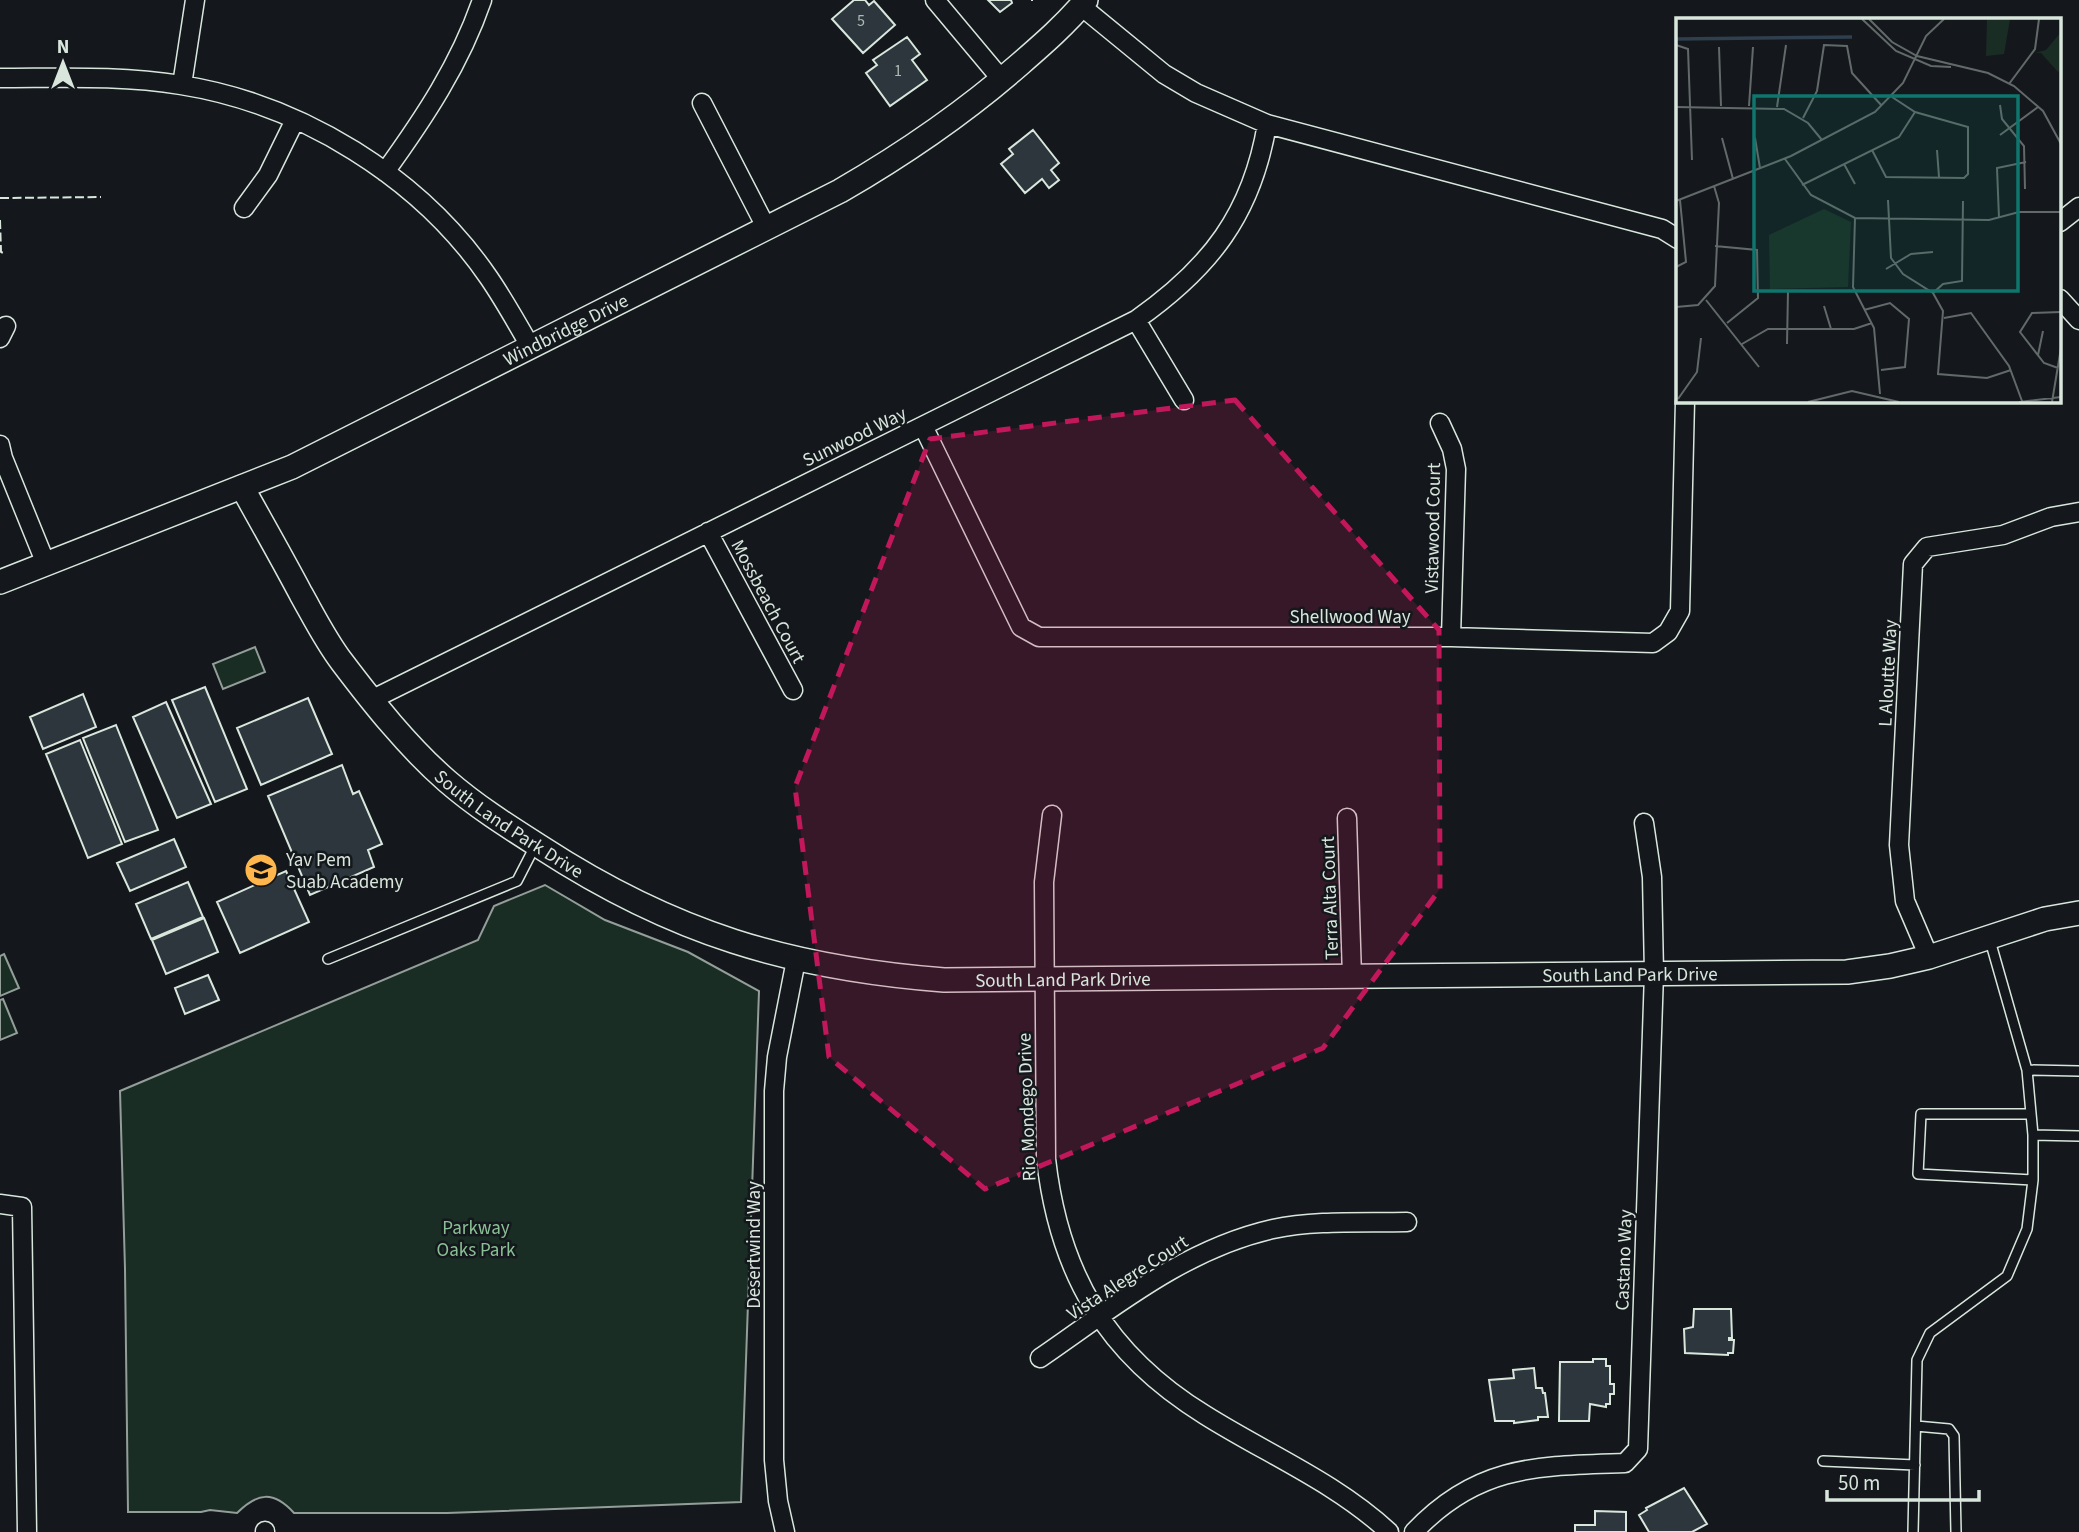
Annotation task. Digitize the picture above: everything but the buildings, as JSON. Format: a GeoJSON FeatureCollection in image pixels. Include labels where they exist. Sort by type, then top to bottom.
{"type":"FeatureCollection","features":[{"type":"Feature","properties":{"kind":"street"},"geometry":{"type":"LineString","coordinates":[[182,85],[195,0]]}},
{"type":"Feature","properties":{"kind":"street"},"geometry":{"type":"LineString","coordinates":[[385,172],[443,87],[461,52],[482,0]]}},
{"type":"Feature","properties":{"kind":"street"},"geometry":{"type":"LineString","coordinates":[[935,0],[1002,80]]}},
{"type":"Feature","properties":{"kind":"street"},"geometry":{"type":"LineString","coordinates":[[1083,3],[1164,74],[1196,93],[1267,124],[1662,229],[1676,238]]}},
{"type":"Feature","properties":{"kind":"street","name":"Windbridge Drive"},"geometry":{"type":"LineString","coordinates":[[0,582],[292,467],[768,229],[891,161],[948,123],[1051,37],[1083,3]]}},
{"type":"Feature","properties":{"kind":"street"},"geometry":{"type":"LineString","coordinates":[[0,78],[125,78],[182,85],[232,96],[295,120],[340,142],[385,172],[427,207],[456,237],[488,276],[530,346]]}},
{"type":"Feature","properties":{"kind":"street"},"geometry":{"type":"LineString","coordinates":[[702,103],[768,229]]}},
{"type":"Feature","properties":{"kind":"street"},"geometry":{"type":"LineString","coordinates":[[244,208],[268,175],[295,120]]}},
{"type":"Feature","properties":{"kind":"street","name":"Sunwood Way"},"geometry":{"type":"LineString","coordinates":[[373,699],[1136,320],[1192,276],[1217,247],[1250,189],[1261,158],[1267,124]]}},
{"type":"Feature","properties":{"kind":"street"},"geometry":{"type":"LineString","coordinates":[[2062,220],[2079,207]]}},
{"type":"Feature","properties":{"kind":"street"},"geometry":{"type":"LineString","coordinates":[[2062,301],[2079,320]]}},
{"type":"Feature","properties":{"kind":"street"},"geometry":{"type":"LineString","coordinates":[[1136,320],[1184,400]]}},
{"type":"Feature","properties":{"kind":"street","name":"Shellwood Way"},"geometry":{"type":"LineString","coordinates":[[923,426],[1021,627],[1039,637],[1451,637],[1653,643],[1668,632],[1680,611],[1685,402]]}},
{"type":"Feature","properties":{"kind":"street","name":"Vistawood Court"},"geometry":{"type":"LineString","coordinates":[[1440,423],[1452,449],[1456,468],[1451,637]]}},
{"type":"Feature","properties":{"kind":"street"},"geometry":{"type":"LineString","coordinates":[[0,444],[3,458],[46,564]]}},
{"type":"Feature","properties":{"kind":"street","name":"South Land Park Drive"},"geometry":{"type":"LineString","coordinates":[[242,487],[340,660],[416,751],[446,780],[488,814],[580,873],[639,905],[749,948],[796,960],[878,975],[944,980],[1847,972],[1890,967],[2045,919],[2079,913]]}},
{"type":"Feature","properties":{"kind":"street","name":"L Aloutte Way"},"geometry":{"type":"LineString","coordinates":[[1929,957],[1905,901],[1899,845],[1913,564],[1927,547],[2003,535],[2051,517],[2079,512]]}},
{"type":"Feature","properties":{"kind":"street","name":"Mossbeach Court"},"geometry":{"type":"LineString","coordinates":[[708,532],[793,690]]}},
{"type":"Feature","properties":{"kind":"street","name":"Rio Mondego Drive"},"geometry":{"type":"LineString","coordinates":[[1052,815],[1044,882],[1046,1159],[1050,1197],[1059,1235],[1073,1271],[1117,1341],[1144,1370],[1173,1394],[1206,1416],[1341,1493],[1390,1532]]}},
{"type":"Feature","properties":{"kind":"street","name":"Terra Alta Court"},"geometry":{"type":"LineString","coordinates":[[1348,818],[1352,976]]}},
{"type":"Feature","properties":{"kind":"street","name":"Castano Way"},"geometry":{"type":"LineString","coordinates":[[1414,1532],[1449,1501],[1489,1479],[1520,1469],[1625,1463],[1638,1449],[1654,973],[1652,877],[1644,823]]}},
{"type":"Feature","properties":{"kind":"street","name":"Desertwind Way"},"geometry":{"type":"LineString","coordinates":[[785,1532],[778,1501],[774,1460],[774,1091],[777,1057],[796,960]]}},
{"type":"Feature","properties":{"kind":"street"},"geometry":{"type":"LineString","coordinates":[[0,1204],[22,1206],[27,1532]]}},
{"type":"Feature","properties":{"kind":"street","name":"Vista Alegre Court"},"geometry":{"type":"LineString","coordinates":[[1040,1359],[1169,1270],[1204,1252],[1236,1240],[1274,1229],[1313,1224],[1407,1222]]}},
{"type":"Feature","properties":{"kind":"lane"},"geometry":{"type":"LineString","coordinates":[[328,959],[517,881],[536,845]]}},
{"type":"Feature","properties":{"kind":"lane"},"geometry":{"type":"LineString","coordinates":[[1913,1532],[1917,1360],[1930,1333],[2007,1276],[2027,1229],[2033,1180],[2033,1135],[2027,1070],[1989,936]]}},
{"type":"Feature","properties":{"kind":"lane"},"geometry":{"type":"LineString","coordinates":[[2027,1070],[2079,1071]]}},
{"type":"Feature","properties":{"kind":"lane"},"geometry":{"type":"LineString","coordinates":[[2031,1114],[1922,1114],[1918,1174],[2033,1180]]}},
{"type":"Feature","properties":{"kind":"lane"},"geometry":{"type":"LineString","coordinates":[[2033,1135],[2079,1136]]}},
{"type":"Feature","properties":{"kind":"lane"},"geometry":{"type":"LineString","coordinates":[[1916,1426],[1949,1429],[1954,1436],[1956,1532]]}},
{"type":"Feature","properties":{"kind":"lane"},"geometry":{"type":"LineString","coordinates":[[1823,1461],[1915,1465]]}},
{"type":"Feature","properties":{"kind":"highlighted area"},"geometry":{"type":"Polygon","coordinates":[[[1235,400],[1439,630],[1440,889],[1323,1048],[985,1189],[829,1057],[795,787],[930,439],[1235,400]]]}},
{"type":"Feature","properties":{"kind":"green space"},"geometry":{"type":"Polygon","coordinates":[[[255,647],[265,672],[223,689],[213,664],[255,647]]]}},
{"type":"Feature","properties":{"kind":"green space","name":"Parkway Oaks Park"},"geometry":{"type":"Polygon","coordinates":[[[545,885],[605,920],[688,952],[759,991],[741,1502],[447,1513],[294,1513],[279,1500],[265,1497],[251,1501],[237,1513],[210,1510],[128,1512],[120,1091],[478,940],[494,906],[545,885]]]}},
{"type":"Feature","properties":{"kind":"green space"},"geometry":{"type":"Polygon","coordinates":[[[4,954],[19,988],[0,996],[0,956],[4,954]]]}},
{"type":"Feature","properties":{"kind":"green space"},"geometry":{"type":"Polygon","coordinates":[[[3,999],[17,1033],[0,1040],[0,1000],[3,999]]]}},
{"type":"Feature","properties":{"kind":"fence"},"geometry":{"type":"LineString","coordinates":[[0,198],[101,197]]}},
{"type":"Feature","properties":{"kind":"fence"},"geometry":{"type":"LineString","coordinates":[[0,220],[1,252],[6,254]]}},
{"type":"Feature","properties":{"kind":"place","name":"Yav Pem Suab Academy"},"geometry":{"type":"Point","coordinates":[261,870]}}]}
